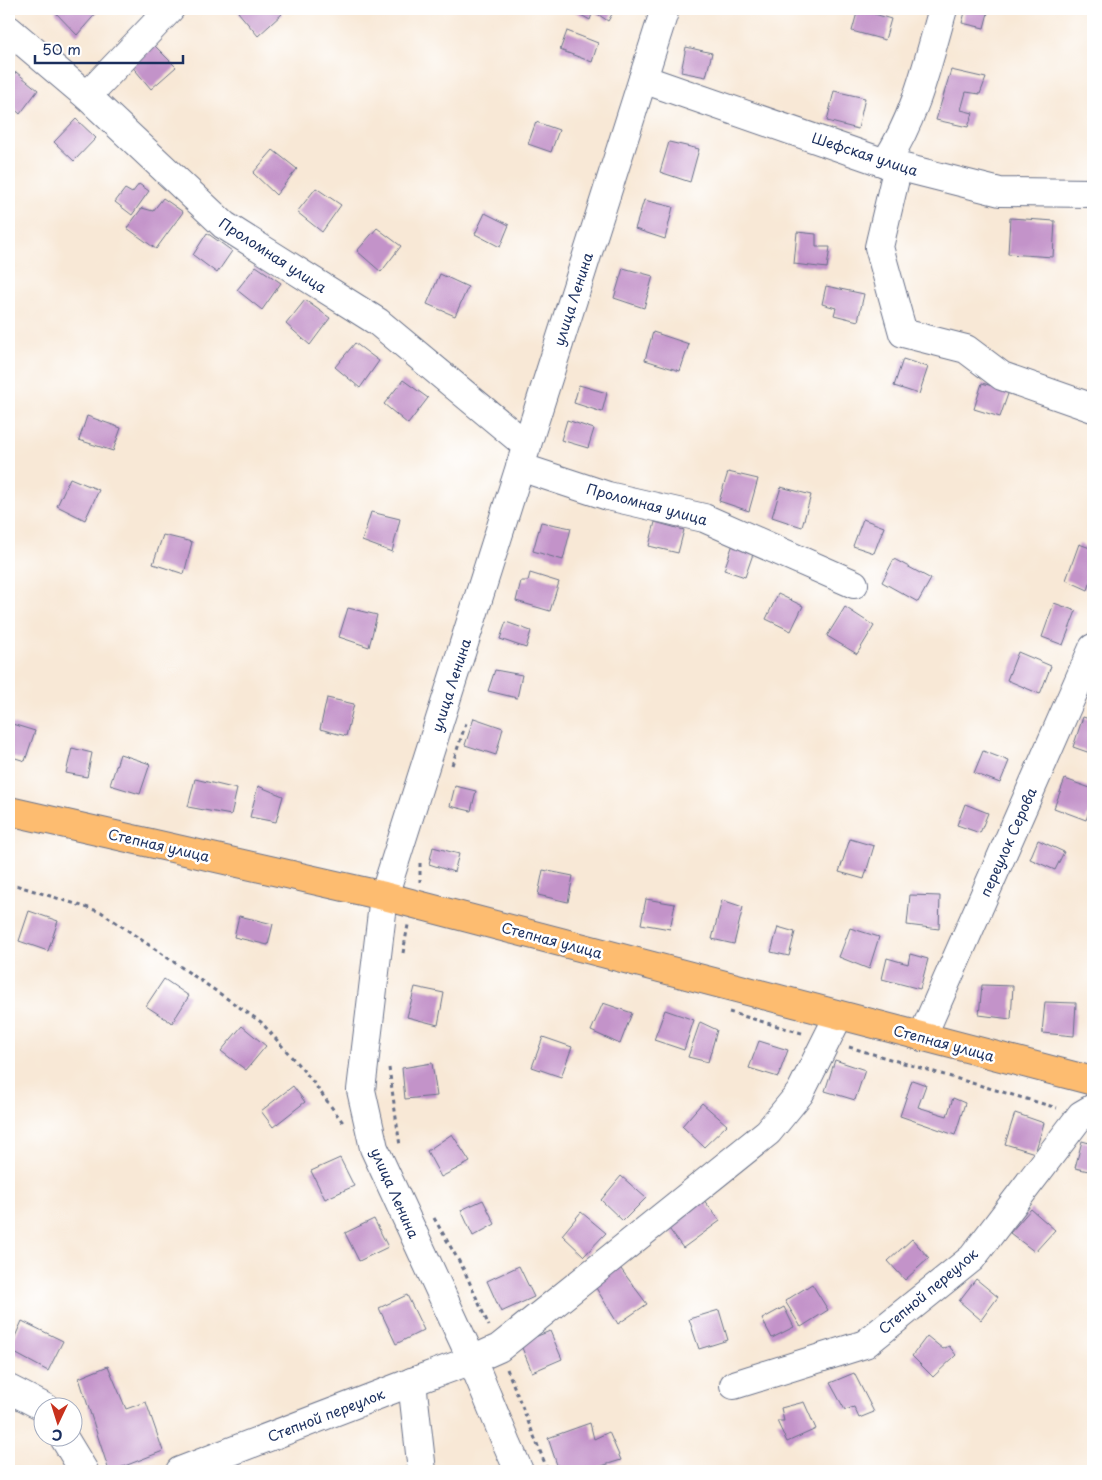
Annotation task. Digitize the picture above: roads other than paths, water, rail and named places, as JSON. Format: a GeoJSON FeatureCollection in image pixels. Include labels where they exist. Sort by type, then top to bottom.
{"type":"FeatureCollection","features":[{"type":"Feature","properties":{"kind":"main road","name":"Степная улица"},"geometry":{"type":"LineString","coordinates":[[9,811],[384,896],[415,920],[839,1015],[1093,1082]]}},
{"type":"Feature","properties":{"kind":"street"},"geometry":{"type":"LineString","coordinates":[[87,96],[170,9]]}},
{"type":"Feature","properties":{"kind":"street","name":"улица Ленина"},"geometry":{"type":"LineString","coordinates":[[519,1471],[472,1360],[374,1148],[361,1090],[384,896],[665,9]]}},
{"type":"Feature","properties":{"kind":"street"},"geometry":{"type":"LineString","coordinates":[[943,9],[918,96],[894,150],[879,247],[903,333],[966,349],[1002,376],[1093,408]]}},
{"type":"Feature","properties":{"kind":"street","name":"Проломная улица"},"geometry":{"type":"LineString","coordinates":[[9,30],[87,96],[224,225],[378,322],[523,456],[608,496],[704,518],[854,584]]}},
{"type":"Feature","properties":{"kind":"street","name":"Шефская улица"},"geometry":{"type":"LineString","coordinates":[[643,79],[892,164],[1000,192],[1093,193]]}},
{"type":"Feature","properties":{"kind":"street","name":"переулок Серова"},"geometry":{"type":"LineString","coordinates":[[922,1037],[1093,648]]}},
{"type":"Feature","properties":{"kind":"street"},"geometry":{"type":"LineString","coordinates":[[472,1360],[499,1348],[768,1132],[800,1093],[839,1015]]}},
{"type":"Feature","properties":{"kind":"street","name":"Степной переулок"},"geometry":{"type":"LineString","coordinates":[[734,1385],[865,1344],[972,1258],[1087,1111]]}},
{"type":"Feature","properties":{"kind":"street","name":"Степной переулок"},"geometry":{"type":"LineString","coordinates":[[180,1471],[472,1360]]}},
{"type":"Feature","properties":{"kind":"street"},"geometry":{"type":"LineString","coordinates":[[412,1382],[422,1471]]}},
{"type":"Feature","properties":{"kind":"street"},"geometry":{"type":"LineString","coordinates":[[9,1389],[32,1401]]}},
{"type":"Feature","properties":{"kind":"street"},"geometry":{"type":"LineString","coordinates":[[70,1448],[84,1471]]}}]}
